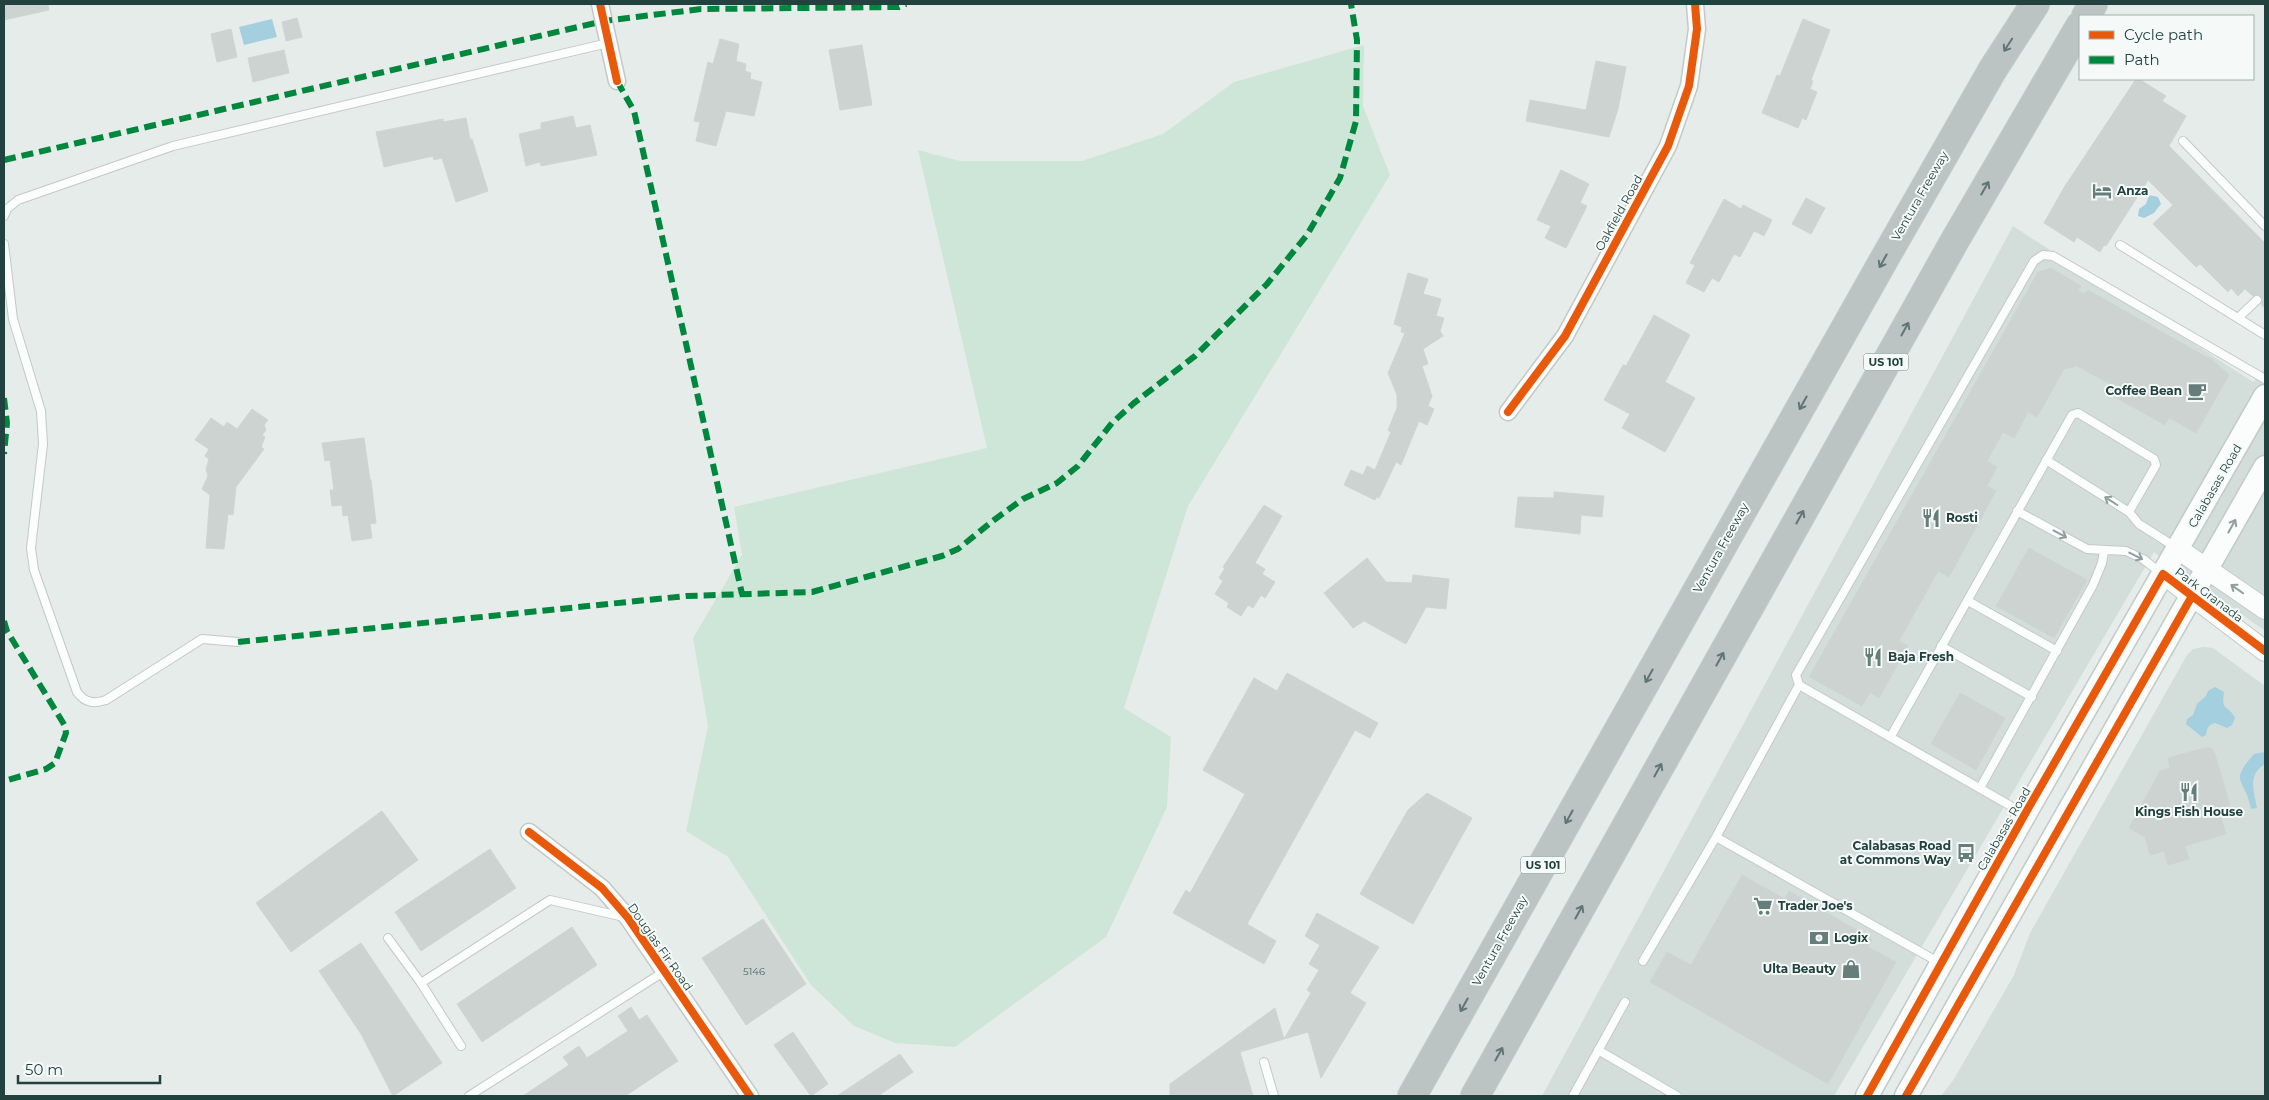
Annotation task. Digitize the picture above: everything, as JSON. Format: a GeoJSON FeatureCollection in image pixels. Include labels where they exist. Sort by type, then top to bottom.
{"type":"FeatureCollection","features":[{"type":"Feature","properties":{"kind":"highway","name":"Ventura Freeway"},"geometry":{"type":"LineString","coordinates":[[1412,1096],[1886,256],[1993,69],[2035,4]]}},
{"type":"Feature","properties":{"kind":"highway"},"geometry":{"type":"LineString","coordinates":[[2087,15],[2093,4]]}},
{"type":"Feature","properties":{"kind":"highway","name":"US 101"},"geometry":{"type":"LineString","coordinates":[[1475,1096],[1954,242],[2079,28]]}},
{"type":"Feature","properties":{"kind":"main road","name":"Calabasas Road"},"geometry":{"type":"LineString","coordinates":[[1867,1096],[2025,814],[2265,396]]}},
{"type":"Feature","properties":{"kind":"main road"},"geometry":{"type":"LineString","coordinates":[[1906,1096],[2265,467]]}},
{"type":"Feature","properties":{"kind":"main road"},"geometry":{"type":"LineString","coordinates":[[2025,814],[2056,832]]}},
{"type":"Feature","properties":{"kind":"street"},"geometry":{"type":"LineString","coordinates":[[600,4],[616,81]]}},
{"type":"Feature","properties":{"kind":"street","name":"Oakfield Road"},"geometry":{"type":"LineString","coordinates":[[1508,412],[1565,336],[1668,146],[1689,86],[1697,29],[1695,4]]}},
{"type":"Feature","properties":{"kind":"street","name":"Park Granada"},"geometry":{"type":"LineString","coordinates":[[2178,549],[2265,609]]}},
{"type":"Feature","properties":{"kind":"street","name":"Park Granada"},"geometry":{"type":"LineString","coordinates":[[2163,574],[2265,651]]}},
{"type":"Feature","properties":{"kind":"street","name":"Douglas Fir Road"},"geometry":{"type":"LineString","coordinates":[[529,832],[602,888],[628,918],[750,1096]]}},
{"type":"Feature","properties":{"kind":"lane"},"geometry":{"type":"LineString","coordinates":[[4,216],[7,209],[18,200],[173,146],[608,43]]}},
{"type":"Feature","properties":{"kind":"lane"},"geometry":{"type":"LineString","coordinates":[[2183,141],[2265,226]]}},
{"type":"Feature","properties":{"kind":"lane"},"geometry":{"type":"LineString","coordinates":[[4,244],[13,319],[41,412],[43,444],[31,548],[34,570],[77,692],[82,699],[94,704],[106,700],[202,639],[238,642]]}},
{"type":"Feature","properties":{"kind":"lane"},"geometry":{"type":"LineString","coordinates":[[2120,245],[2265,335]]}},
{"type":"Feature","properties":{"kind":"lane"},"geometry":{"type":"LineString","coordinates":[[1643,961],[1716,837],[1799,685],[1796,674],[2034,261],[2043,255],[2053,256],[2265,379]]}},
{"type":"Feature","properties":{"kind":"lane"},"geometry":{"type":"LineString","coordinates":[[2238,318],[2257,300]]}},
{"type":"Feature","properties":{"kind":"lane"},"geometry":{"type":"LineString","coordinates":[[1891,736],[2072,415],[2078,414],[2154,459],[2156,465],[2129,512]]}},
{"type":"Feature","properties":{"kind":"lane"},"geometry":{"type":"LineString","coordinates":[[2046,460],[2129,512],[2139,524],[2178,549]]}},
{"type":"Feature","properties":{"kind":"lane"},"geometry":{"type":"LineString","coordinates":[[2017,512],[2086,549],[2126,551],[2143,559],[2163,574]]}},
{"type":"Feature","properties":{"kind":"lane"},"geometry":{"type":"LineString","coordinates":[[1980,788],[2093,586],[2102,563],[2104,551]]}},
{"type":"Feature","properties":{"kind":"lane"},"geometry":{"type":"LineString","coordinates":[[1968,601],[2057,651]]}},
{"type":"Feature","properties":{"kind":"lane"},"geometry":{"type":"LineString","coordinates":[[1942,646],[2032,697]]}},
{"type":"Feature","properties":{"kind":"lane"},"geometry":{"type":"LineString","coordinates":[[1799,685],[2025,814]]}},
{"type":"Feature","properties":{"kind":"lane"},"geometry":{"type":"LineString","coordinates":[[1716,837],[1941,964]]}},
{"type":"Feature","properties":{"kind":"lane"},"geometry":{"type":"LineString","coordinates":[[420,983],[550,900],[628,918]]}},
{"type":"Feature","properties":{"kind":"lane"},"geometry":{"type":"LineString","coordinates":[[388,938],[461,1046]]}},
{"type":"Feature","properties":{"kind":"lane"},"geometry":{"type":"LineString","coordinates":[[469,1096],[665,971]]}},
{"type":"Feature","properties":{"kind":"lane"},"geometry":{"type":"LineString","coordinates":[[1573,1096],[1625,1002]]}},
{"type":"Feature","properties":{"kind":"lane"},"geometry":{"type":"LineString","coordinates":[[1598,1050],[1677,1096]]}},
{"type":"Feature","properties":{"kind":"lane"},"geometry":{"type":"LineString","coordinates":[[1264,1062],[1274,1096]]}},
{"type":"Feature","properties":{"kind":"shaded area"},"geometry":{"type":"Polygon","coordinates":[[[2013,226],[2253,382],[2265,368],[2265,631],[2154,552],[1834,1096],[1542,1096],[2013,226]]]}},
{"type":"Feature","properties":{"kind":"shaded area"},"geometry":{"type":"Polygon","coordinates":[[[2213,648],[2265,686],[2265,1096],[1941,1096],[1954,1079],[2014,975],[2030,933],[2187,655],[2193,649],[2213,648]]]}},
{"type":"Feature","properties":{"kind":"green space"},"geometry":{"type":"Polygon","coordinates":[[[1364,45],[1363,106],[1390,175],[1188,506],[1124,708],[1171,737],[1167,807],[1106,937],[955,1047],[895,1043],[854,1026],[811,985],[728,857],[686,831],[708,726],[693,638],[742,555],[734,507],[987,448],[918,150],[960,161],[1082,161],[1163,134],[1234,82],[1364,45]]]}},
{"type":"Feature","properties":{"kind":"water"},"geometry":{"type":"Polygon","coordinates":[[[272,19],[277,37],[244,45],[239,27],[272,19]]]}},
{"type":"Feature","properties":{"kind":"water"},"geometry":{"type":"Polygon","coordinates":[[[2149,195],[2158,197],[2161,204],[2154,213],[2144,218],[2138,216],[2139,209],[2146,204],[2149,195]]]}},
{"type":"Feature","properties":{"kind":"water"},"geometry":{"type":"Polygon","coordinates":[[[2215,687],[2224,692],[2224,706],[2235,718],[2232,725],[2227,728],[2215,723],[2209,726],[2206,735],[2202,737],[2186,724],[2187,719],[2193,715],[2197,704],[2206,696],[2208,691],[2215,687]]]}},
{"type":"Feature","properties":{"kind":"water"},"geometry":{"type":"Polygon","coordinates":[[[2265,752],[2265,764],[2256,773],[2253,784],[2257,808],[2251,809],[2240,781],[2240,776],[2254,754],[2265,752]]]}},
{"type":"Feature","properties":{"kind":"building"},"geometry":{"type":"Polygon","coordinates":[[[4,4],[48,4],[49,10],[4,20],[4,4]]]}},
{"type":"Feature","properties":{"kind":"building"},"geometry":{"type":"Polygon","coordinates":[[[297,18],[302,37],[286,41],[282,22],[297,18]]]}},
{"type":"Feature","properties":{"kind":"building"},"geometry":{"type":"Polygon","coordinates":[[[1803,19],[1830,30],[1811,80],[1813,81],[1810,89],[1817,92],[1806,120],[1802,118],[1798,128],[1762,113],[1777,75],[1780,76],[1803,19]]]}},
{"type":"Feature","properties":{"kind":"building"},"geometry":{"type":"Polygon","coordinates":[[[231,29],[237,57],[217,62],[211,34],[231,29]]]}},
{"type":"Feature","properties":{"kind":"building"},"geometry":{"type":"Polygon","coordinates":[[[720,39],[739,44],[736,61],[746,64],[745,71],[751,73],[750,79],[762,82],[754,116],[726,111],[716,146],[696,141],[700,122],[694,121],[708,62],[713,64],[720,39]]]}},
{"type":"Feature","properties":{"kind":"building"},"geometry":{"type":"Polygon","coordinates":[[[862,45],[872,105],[840,110],[829,50],[862,45]]]}},
{"type":"Feature","properties":{"kind":"building"},"geometry":{"type":"Polygon","coordinates":[[[284,50],[289,73],[253,82],[248,58],[284,50]]]}},
{"type":"Feature","properties":{"kind":"building"},"geometry":{"type":"Polygon","coordinates":[[[1596,61],[1626,67],[1618,109],[1609,137],[1526,121],[1530,100],[1586,110],[1596,61]]]}},
{"type":"Feature","properties":{"kind":"building","name":"Anza"},"geometry":{"type":"Polygon","coordinates":[[[2135,80],[2141,80],[2166,96],[2162,101],[2186,116],[2169,146],[2265,243],[2265,309],[2261,304],[2263,299],[2259,295],[2253,296],[2245,289],[2238,296],[2231,288],[2228,292],[2200,264],[2196,267],[2153,224],[2173,205],[2148,180],[2106,246],[2104,245],[2100,252],[2077,237],[2074,242],[2044,223],[2065,186],[2135,80]]]}},
{"type":"Feature","properties":{"kind":"building"},"geometry":{"type":"Polygon","coordinates":[[[573,116],[576,128],[590,125],[597,155],[541,166],[540,162],[526,166],[519,134],[541,129],[541,123],[573,116]]]}},
{"type":"Feature","properties":{"kind":"building"},"geometry":{"type":"Polygon","coordinates":[[[466,118],[470,139],[472,139],[488,191],[456,202],[442,158],[434,160],[433,156],[384,167],[376,132],[443,119],[443,122],[466,118]]]}},
{"type":"Feature","properties":{"kind":"building"},"geometry":{"type":"Polygon","coordinates":[[[1561,170],[1589,184],[1580,203],[1587,206],[1566,248],[1545,238],[1551,226],[1537,220],[1561,170]]]}},
{"type":"Feature","properties":{"kind":"building"},"geometry":{"type":"Polygon","coordinates":[[[1806,198],[1825,208],[1811,234],[1792,224],[1806,198]]]}},
{"type":"Feature","properties":{"kind":"building"},"geometry":{"type":"Polygon","coordinates":[[[1724,199],[1741,209],[1743,205],[1772,220],[1764,236],[1754,231],[1740,257],[1734,254],[1719,282],[1712,278],[1704,292],[1686,283],[1695,265],[1690,263],[1724,199]]]}},
{"type":"Feature","properties":{"kind":"building"},"geometry":{"type":"Polygon","coordinates":[[[2051,268],[2081,286],[2078,290],[2083,294],[2088,290],[2209,357],[2229,375],[2196,433],[2169,418],[2165,425],[2113,396],[2118,388],[2077,366],[2064,369],[2037,417],[2028,412],[2014,438],[2003,432],[1987,461],[1997,467],[1987,486],[1996,491],[1949,577],[1938,571],[1899,641],[1908,646],[1879,698],[1870,692],[1862,706],[1809,677],[2038,272],[2051,268]]]}},
{"type":"Feature","properties":{"kind":"building"},"geometry":{"type":"Polygon","coordinates":[[[1408,273],[1428,279],[1423,294],[1441,299],[1436,316],[1444,318],[1440,331],[1443,336],[1423,349],[1428,364],[1422,366],[1432,396],[1428,406],[1434,409],[1427,425],[1419,421],[1401,465],[1396,462],[1379,498],[1376,497],[1375,500],[1344,485],[1351,470],[1363,475],[1367,466],[1375,470],[1391,432],[1388,430],[1397,408],[1397,395],[1388,373],[1405,333],[1401,332],[1402,327],[1394,324],[1408,273]]]}},
{"type":"Feature","properties":{"kind":"building"},"geometry":{"type":"Polygon","coordinates":[[[1654,315],[1690,335],[1665,382],[1695,398],[1665,452],[1622,428],[1630,414],[1604,400],[1623,365],[1626,366],[1654,315]]]}},
{"type":"Feature","properties":{"kind":"building"},"geometry":{"type":"Polygon","coordinates":[[[252,409],[268,420],[264,425],[266,430],[262,435],[265,437],[261,447],[264,449],[236,487],[233,515],[228,514],[224,549],[206,548],[210,495],[202,489],[208,476],[206,469],[209,459],[205,456],[209,449],[195,440],[211,418],[224,427],[227,422],[237,429],[252,409]]]}},
{"type":"Feature","properties":{"kind":"building"},"geometry":{"type":"Polygon","coordinates":[[[364,438],[376,523],[370,524],[372,538],[352,541],[348,515],[343,516],[342,505],[332,506],[330,490],[334,490],[330,460],[325,461],[322,443],[364,438]]]}},
{"type":"Feature","properties":{"kind":"building"},"geometry":{"type":"Polygon","coordinates":[[[1554,492],[1604,496],[1602,517],[1581,515],[1580,534],[1515,527],[1518,497],[1554,498],[1554,492]]]}},
{"type":"Feature","properties":{"kind":"building"},"geometry":{"type":"Polygon","coordinates":[[[1264,505],[1282,516],[1255,563],[1265,569],[1262,574],[1275,582],[1265,598],[1261,595],[1253,608],[1248,605],[1241,616],[1227,607],[1229,603],[1215,594],[1223,581],[1219,578],[1225,568],[1223,567],[1264,505]]]}},
{"type":"Feature","properties":{"kind":"building"},"geometry":{"type":"Polygon","coordinates":[[[2029,548],[2087,580],[2054,638],[1996,606],[2029,548]]]}},
{"type":"Feature","properties":{"kind":"building"},"geometry":{"type":"Polygon","coordinates":[[[1367,558],[1386,582],[1412,583],[1413,575],[1449,579],[1446,609],[1426,607],[1406,644],[1364,621],[1353,628],[1324,593],[1367,558]]]}},
{"type":"Feature","properties":{"kind":"building"},"geometry":{"type":"Polygon","coordinates":[[[1287,673],[1378,723],[1370,738],[1355,730],[1247,924],[1276,941],[1264,964],[1173,913],[1186,890],[1190,893],[1245,794],[1203,770],[1254,678],[1277,691],[1287,673]]]}},
{"type":"Feature","properties":{"kind":"building"},"geometry":{"type":"Polygon","coordinates":[[[1960,693],[2005,718],[1976,770],[1931,744],[1960,693]]]}},
{"type":"Feature","properties":{"kind":"building"},"geometry":{"type":"Polygon","coordinates":[[[2204,748],[2211,748],[2215,754],[2230,805],[2220,808],[2219,811],[2226,834],[2185,846],[2189,859],[2168,865],[2164,851],[2150,855],[2145,837],[2129,828],[2160,771],[2170,768],[2168,758],[2204,748]]]}},
{"type":"Feature","properties":{"kind":"building"},"geometry":{"type":"Polygon","coordinates":[[[1427,793],[1472,818],[1413,924],[1360,894],[1408,810],[1427,793]]]}},
{"type":"Feature","properties":{"kind":"building"},"geometry":{"type":"Polygon","coordinates":[[[382,811],[418,860],[291,952],[256,903],[382,811]]]}},
{"type":"Feature","properties":{"kind":"building"},"geometry":{"type":"Polygon","coordinates":[[[490,849],[516,888],[421,951],[395,912],[490,849]]]}},
{"type":"Feature","properties":{"kind":"building"},"geometry":{"type":"Polygon","coordinates":[[[1742,875],[1785,899],[1789,891],[1872,939],[1868,947],[1896,962],[1828,1084],[1650,982],[1667,952],[1691,965],[1742,875]]]}},
{"type":"Feature","properties":{"kind":"building"},"geometry":{"type":"Polygon","coordinates":[[[1317,913],[1379,947],[1350,993],[1366,1003],[1321,1078],[1308,1032],[1240,1052],[1253,1096],[1170,1096],[1170,1084],[1275,1008],[1284,1039],[1311,993],[1307,990],[1319,970],[1309,964],[1320,945],[1305,936],[1317,913]]]}},
{"type":"Feature","properties":{"kind":"building"},"geometry":{"type":"Polygon","coordinates":[[[763,919],[806,984],[746,1025],[702,958],[763,919]]]}},
{"type":"Feature","properties":{"kind":"building"},"geometry":{"type":"Polygon","coordinates":[[[572,927],[597,965],[482,1042],[457,1004],[572,927]]]}},
{"type":"Feature","properties":{"kind":"building"},"geometry":{"type":"Polygon","coordinates":[[[361,943],[442,1063],[393,1096],[361,1034],[319,971],[361,943]]]}},
{"type":"Feature","properties":{"kind":"building"},"geometry":{"type":"Polygon","coordinates":[[[631,1007],[639,1020],[647,1015],[678,1061],[625,1096],[523,1096],[569,1065],[563,1057],[579,1046],[587,1058],[628,1031],[618,1016],[631,1007]]]}},
{"type":"Feature","properties":{"kind":"building"},"geometry":{"type":"Polygon","coordinates":[[[793,1032],[828,1084],[811,1096],[774,1045],[793,1032]]]}},
{"type":"Feature","properties":{"kind":"building"},"geometry":{"type":"Polygon","coordinates":[[[900,1054],[913,1072],[878,1096],[837,1096],[900,1054]]]}},
{"type":"Feature","properties":{"kind":"marked path"},"geometry":{"type":"LineString","coordinates":[[4,160],[604,21],[701,9],[899,7],[906,4]]}},
{"type":"Feature","properties":{"kind":"marked path"},"geometry":{"type":"LineString","coordinates":[[238,642],[686,596],[812,592],[942,556],[958,549],[1023,499],[1057,483],[1078,466],[1112,423],[1134,403],[1195,356],[1267,284],[1307,235],[1340,178],[1356,121],[1357,40],[1351,4]]}},
{"type":"Feature","properties":{"kind":"marked path"},"geometry":{"type":"LineString","coordinates":[[617,81],[634,111],[742,594]]}},
{"type":"Feature","properties":{"kind":"marked path"},"geometry":{"type":"LineString","coordinates":[[4,398],[7,423],[4,454]]}},
{"type":"Feature","properties":{"kind":"marked path"},"geometry":{"type":"LineString","coordinates":[[4,621],[7,631],[65,726],[66,733],[55,763],[46,769],[4,781]]}},
{"type":"Feature","properties":{"kind":"cycle path"},"geometry":{"type":"LineString","coordinates":[[600,4],[617,81]]}},
{"type":"Feature","properties":{"kind":"cycle path"},"geometry":{"type":"LineString","coordinates":[[1508,412],[1565,336],[1668,146],[1689,86],[1697,29],[1695,4]]}},
{"type":"Feature","properties":{"kind":"cycle path"},"geometry":{"type":"LineString","coordinates":[[1867,1096],[2025,814],[2163,574],[2265,651]]}},
{"type":"Feature","properties":{"kind":"cycle path"},"geometry":{"type":"LineString","coordinates":[[1906,1096],[2192,596]]}},
{"type":"Feature","properties":{"kind":"cycle path"},"geometry":{"type":"LineString","coordinates":[[529,832],[602,888],[628,918],[750,1096]]}},
{"type":"Feature","properties":{"kind":"place","name":"Anza"},"geometry":{"type":"Point","coordinates":[2102,191]}},
{"type":"Feature","properties":{"kind":"place","name":"Coffee Bean"},"geometry":{"type":"Point","coordinates":[2197,391]}},
{"type":"Feature","properties":{"kind":"place","name":"Rosti"},"geometry":{"type":"Point","coordinates":[1931,518]}},
{"type":"Feature","properties":{"kind":"place","name":"Baja Fresh"},"geometry":{"type":"Point","coordinates":[1873,657]}},
{"type":"Feature","properties":{"kind":"place","name":"Kings Fish House"},"geometry":{"type":"Point","coordinates":[2189,792]}},
{"type":"Feature","properties":{"kind":"place","name":"Calabasas Road at Commons Way"},"geometry":{"type":"Point","coordinates":[1966,853]}},
{"type":"Feature","properties":{"kind":"place","name":"Trader Joe's"},"geometry":{"type":"Point","coordinates":[1763,906]}},
{"type":"Feature","properties":{"kind":"place","name":"Logix"},"geometry":{"type":"Point","coordinates":[1819,938]}},
{"type":"Feature","properties":{"kind":"place","name":"Ulta Beauty"},"geometry":{"type":"Point","coordinates":[1851,969]}}]}
